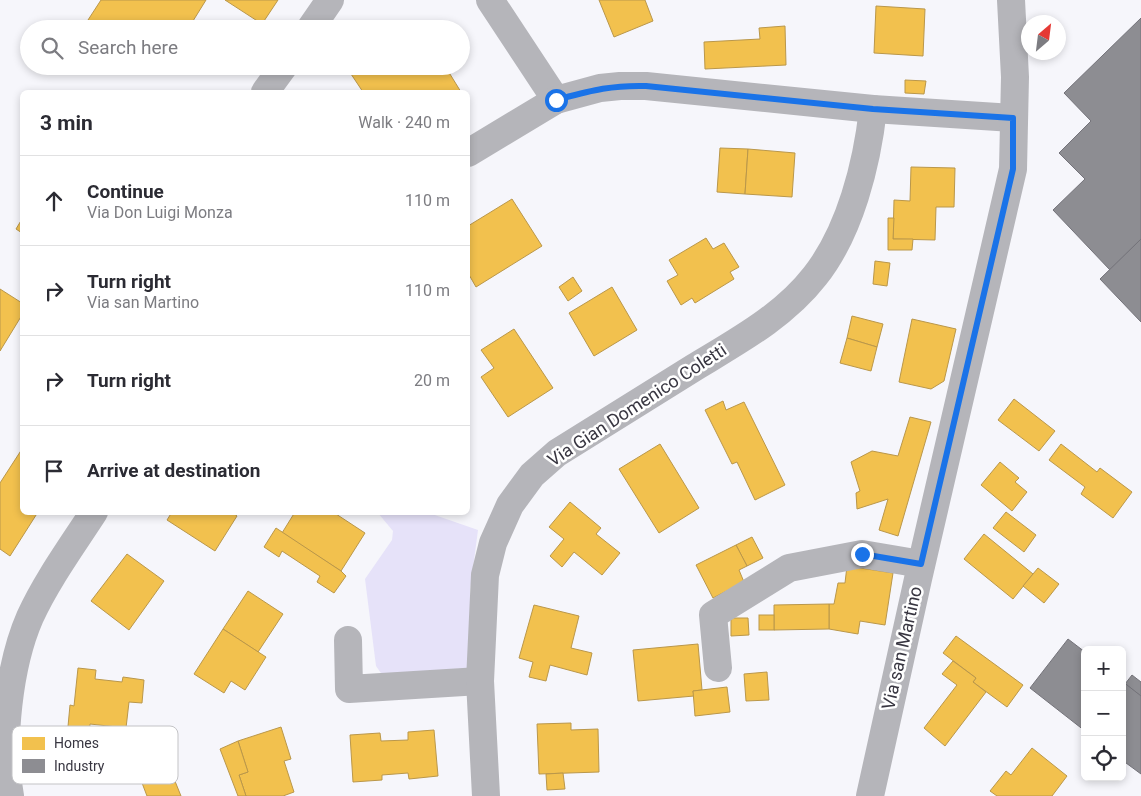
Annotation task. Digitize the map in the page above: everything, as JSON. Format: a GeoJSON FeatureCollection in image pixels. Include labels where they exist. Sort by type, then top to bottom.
{"type":"FeatureCollection","features":[{"type":"Feature","properties":{"kind":"street"},"geometry":{"type":"LineString","coordinates":[[316,20],[330,0]]}},
{"type":"Feature","properties":{"kind":"street"},"geometry":{"type":"LineString","coordinates":[[490,0],[556,100]]}},
{"type":"Feature","properties":{"kind":"street","name":"Via san Martino"},"geometry":{"type":"LineString","coordinates":[[870,796],[921,564],[1013,169],[1015,77],[1011,0]]}},
{"type":"Feature","properties":{"kind":"street"},"geometry":{"type":"LineString","coordinates":[[266,90],[277,75]]}},
{"type":"Feature","properties":{"kind":"street"},"geometry":{"type":"LineString","coordinates":[[470,152],[556,100],[600,88],[620,86],[646,86],[873,109],[1013,118]]}},
{"type":"Feature","properties":{"kind":"street","name":"Via Gian Domenico Coletti"},"geometry":{"type":"LineString","coordinates":[[486,796],[480,681],[485,575],[493,543],[510,505],[532,475],[557,453],[757,329],[792,302],[816,275],[836,242],[858,188],[870,140],[873,109]]}},
{"type":"Feature","properties":{"kind":"street"},"geometry":{"type":"LineString","coordinates":[[10,796],[3,745],[17,654],[30,618],[45,588],[92,515]]}},
{"type":"Feature","properties":{"kind":"street"},"geometry":{"type":"LineString","coordinates":[[718,668],[713,615],[789,568],[862,554],[921,564]]}},
{"type":"Feature","properties":{"kind":"street"},"geometry":{"type":"LineString","coordinates":[[348,640],[349,689],[480,681]]}},
{"type":"Feature","properties":{"kind":"shaded area"},"geometry":{"type":"Polygon","coordinates":[[[380,515],[435,515],[478,530],[470,591],[471,670],[383,676],[376,666],[365,579],[392,540],[393,531],[380,515]]]}},
{"type":"Feature","properties":{"kind":"building: Homes"},"geometry":{"type":"Polygon","coordinates":[[[101,0],[206,0],[194,20],[88,20],[101,0]]]}},
{"type":"Feature","properties":{"kind":"building: Homes"},"geometry":{"type":"Polygon","coordinates":[[[225,0],[278,0],[265,20],[256,20],[225,0]]]}},
{"type":"Feature","properties":{"kind":"building: Homes"},"geometry":{"type":"Polygon","coordinates":[[[599,0],[645,0],[653,21],[614,37],[599,0]]]}},
{"type":"Feature","properties":{"kind":"building: Homes"},"geometry":{"type":"Polygon","coordinates":[[[876,6],[925,9],[923,56],[874,53],[876,6]]]}},
{"type":"Feature","properties":{"kind":"building: Homes"},"geometry":{"type":"Polygon","coordinates":[[[785,26],[786,65],[705,69],[704,42],[760,39],[759,28],[785,26]]]}},
{"type":"Feature","properties":{"kind":"building: Homes"},"geometry":{"type":"Polygon","coordinates":[[[352,75],[451,75],[460,90],[362,90],[352,75]]]}},
{"type":"Feature","properties":{"kind":"building: Homes"},"geometry":{"type":"Polygon","coordinates":[[[905,80],[926,81],[924,94],[905,93],[905,80]]]}},
{"type":"Feature","properties":{"kind":"building: Homes"},"geometry":{"type":"Polygon","coordinates":[[[720,148],[748,149],[745,194],[717,192],[720,148]]]}},
{"type":"Feature","properties":{"kind":"building: Homes"},"geometry":{"type":"Polygon","coordinates":[[[748,149],[795,153],[792,197],[745,194],[748,149]]]}},
{"type":"Feature","properties":{"kind":"building: Homes"},"geometry":{"type":"Polygon","coordinates":[[[911,167],[955,168],[954,207],[936,207],[935,240],[893,239],[894,200],[910,201],[911,167]]]}},
{"type":"Feature","properties":{"kind":"building: Homes"},"geometry":{"type":"Polygon","coordinates":[[[512,199],[542,246],[476,287],[470,276],[470,225],[512,199]]]}},
{"type":"Feature","properties":{"kind":"building: Homes"},"geometry":{"type":"Polygon","coordinates":[[[888,218],[894,218],[893,239],[913,239],[912,250],[888,250],[888,218]]]}},
{"type":"Feature","properties":{"kind":"building: Homes"},"geometry":{"type":"Polygon","coordinates":[[[20,222],[20,232],[16,229],[20,222]]]}},
{"type":"Feature","properties":{"kind":"building: Homes"},"geometry":{"type":"Polygon","coordinates":[[[706,238],[713,249],[724,243],[739,267],[730,272],[734,279],[695,303],[692,298],[681,305],[667,281],[678,275],[669,260],[706,238]]]}},
{"type":"Feature","properties":{"kind":"building: Homes"},"geometry":{"type":"Polygon","coordinates":[[[875,261],[890,263],[887,286],[873,284],[875,261]]]}},
{"type":"Feature","properties":{"kind":"building: Homes"},"geometry":{"type":"Polygon","coordinates":[[[573,277],[582,291],[568,301],[559,287],[573,277]]]}},
{"type":"Feature","properties":{"kind":"building: Homes"},"geometry":{"type":"Polygon","coordinates":[[[612,287],[637,330],[594,356],[569,313],[612,287]]]}},
{"type":"Feature","properties":{"kind":"building: Homes"},"geometry":{"type":"Polygon","coordinates":[[[0,289],[20,302],[20,318],[0,351],[0,289]]]}},
{"type":"Feature","properties":{"kind":"building: Homes"},"geometry":{"type":"Polygon","coordinates":[[[852,316],[883,324],[877,347],[847,338],[852,316]]]}},
{"type":"Feature","properties":{"kind":"building: Homes"},"geometry":{"type":"Polygon","coordinates":[[[912,319],[956,329],[944,381],[931,389],[899,382],[912,319]]]}},
{"type":"Feature","properties":{"kind":"building: Homes"},"geometry":{"type":"Polygon","coordinates":[[[514,329],[553,388],[508,417],[481,377],[494,368],[481,350],[514,329]]]}},
{"type":"Feature","properties":{"kind":"building: Homes"},"geometry":{"type":"Polygon","coordinates":[[[847,338],[877,347],[871,371],[840,363],[847,338]]]}},
{"type":"Feature","properties":{"kind":"building: Homes"},"geometry":{"type":"Polygon","coordinates":[[[1014,399],[1055,431],[1039,451],[998,420],[1014,399]]]}},
{"type":"Feature","properties":{"kind":"building: Homes"},"geometry":{"type":"Polygon","coordinates":[[[723,401],[726,410],[744,402],[785,485],[755,500],[737,462],[732,464],[705,410],[723,401]]]}},
{"type":"Feature","properties":{"kind":"building: Homes"},"geometry":{"type":"Polygon","coordinates":[[[910,417],[931,422],[898,536],[879,530],[888,499],[857,509],[856,493],[860,491],[851,462],[872,451],[898,456],[910,417]]]}},
{"type":"Feature","properties":{"kind":"building: Homes"},"geometry":{"type":"Polygon","coordinates":[[[660,444],[699,508],[659,533],[619,469],[660,444]]]}},
{"type":"Feature","properties":{"kind":"building: Homes"},"geometry":{"type":"Polygon","coordinates":[[[1061,444],[1097,472],[1100,468],[1132,492],[1113,518],[1081,494],[1085,487],[1049,460],[1061,444]]]}},
{"type":"Feature","properties":{"kind":"building: Homes"},"geometry":{"type":"Polygon","coordinates":[[[20,452],[20,515],[36,515],[10,556],[0,549],[0,483],[20,452]]]}},
{"type":"Feature","properties":{"kind":"building: Homes"},"geometry":{"type":"Polygon","coordinates":[[[1000,462],[1019,478],[1015,482],[1027,492],[1012,511],[981,485],[1000,462]]]}},
{"type":"Feature","properties":{"kind":"building: Homes"},"geometry":{"type":"Polygon","coordinates":[[[570,502],[601,528],[596,534],[620,553],[602,575],[574,552],[562,567],[550,556],[564,539],[549,527],[570,502]]]}},
{"type":"Feature","properties":{"kind":"building: Homes"},"geometry":{"type":"Polygon","coordinates":[[[1006,512],[1036,535],[1024,552],[993,528],[1006,512]]]}},
{"type":"Feature","properties":{"kind":"building: Homes"},"geometry":{"type":"Polygon","coordinates":[[[170,515],[237,516],[215,551],[167,520],[170,515]]]}},
{"type":"Feature","properties":{"kind":"building: Homes"},"geometry":{"type":"Polygon","coordinates":[[[293,515],[338,515],[365,533],[341,571],[282,533],[293,515]]]}},
{"type":"Feature","properties":{"kind":"building: Homes"},"geometry":{"type":"Polygon","coordinates":[[[276,528],[346,576],[334,593],[317,582],[320,576],[282,551],[279,557],[264,547],[276,528]]]}},
{"type":"Feature","properties":{"kind":"building: Homes"},"geometry":{"type":"Polygon","coordinates":[[[984,534],[1033,574],[1013,599],[964,559],[984,534]]]}},
{"type":"Feature","properties":{"kind":"building: Homes"},"geometry":{"type":"Polygon","coordinates":[[[752,537],[763,558],[747,566],[736,545],[752,537]]]}},
{"type":"Feature","properties":{"kind":"building: Homes"},"geometry":{"type":"Polygon","coordinates":[[[736,545],[747,566],[739,570],[744,582],[713,598],[696,565],[736,545]]]}},
{"type":"Feature","properties":{"kind":"building: Homes"},"geometry":{"type":"Polygon","coordinates":[[[127,554],[164,581],[129,630],[91,601],[127,554]]]}},
{"type":"Feature","properties":{"kind":"building: Homes"},"geometry":{"type":"Polygon","coordinates":[[[847,566],[893,573],[885,625],[860,621],[858,634],[829,629],[829,604],[834,604],[838,583],[845,583],[847,566]]]}},
{"type":"Feature","properties":{"kind":"building: Homes"},"geometry":{"type":"Polygon","coordinates":[[[1038,568],[1059,584],[1044,603],[1023,586],[1038,568]]]}},
{"type":"Feature","properties":{"kind":"building: Homes"},"geometry":{"type":"Polygon","coordinates":[[[248,591],[283,614],[258,652],[223,629],[248,591]]]}},
{"type":"Feature","properties":{"kind":"building: Homes"},"geometry":{"type":"Polygon","coordinates":[[[829,604],[829,629],[774,630],[774,605],[829,604]]]}},
{"type":"Feature","properties":{"kind":"building: Homes"},"geometry":{"type":"Polygon","coordinates":[[[534,605],[579,616],[571,648],[592,653],[587,675],[550,665],[546,681],[529,677],[533,662],[519,658],[534,605]]]}},
{"type":"Feature","properties":{"kind":"building: Homes"},"geometry":{"type":"Polygon","coordinates":[[[759,615],[774,615],[774,630],[759,630],[759,615]]]}},
{"type":"Feature","properties":{"kind":"building: Homes"},"geometry":{"type":"Polygon","coordinates":[[[731,618],[748,618],[749,635],[731,636],[731,618]]]}},
{"type":"Feature","properties":{"kind":"building: Homes"},"geometry":{"type":"Polygon","coordinates":[[[223,629],[266,657],[245,690],[231,681],[224,693],[194,674],[223,629]]]}},
{"type":"Feature","properties":{"kind":"building: Homes"},"geometry":{"type":"Polygon","coordinates":[[[956,636],[1023,685],[1007,707],[973,682],[976,678],[943,653],[956,636]]]}},
{"type":"Feature","properties":{"kind":"building: Homes"},"geometry":{"type":"Polygon","coordinates":[[[698,644],[702,690],[693,691],[694,696],[638,701],[633,650],[698,644]]]}},
{"type":"Feature","properties":{"kind":"building: Homes"},"geometry":{"type":"Polygon","coordinates":[[[953,661],[976,678],[973,682],[986,692],[945,746],[924,728],[957,685],[942,674],[953,661]]]}},
{"type":"Feature","properties":{"kind":"building: Homes"},"geometry":{"type":"Polygon","coordinates":[[[78,668],[96,670],[95,679],[122,682],[123,677],[144,680],[142,703],[129,702],[126,726],[90,724],[90,726],[68,726],[70,705],[74,706],[78,668]]]}},
{"type":"Feature","properties":{"kind":"building: Homes"},"geometry":{"type":"Polygon","coordinates":[[[767,672],[769,700],[746,701],[744,674],[767,672]]]}},
{"type":"Feature","properties":{"kind":"building: Homes"},"geometry":{"type":"Polygon","coordinates":[[[727,687],[730,712],[695,716],[693,691],[727,687]]]}},
{"type":"Feature","properties":{"kind":"building: Homes"},"geometry":{"type":"Polygon","coordinates":[[[571,723],[571,730],[598,729],[599,772],[539,774],[537,724],[571,723]]]}},
{"type":"Feature","properties":{"kind":"building: Homes"},"geometry":{"type":"Polygon","coordinates":[[[281,727],[291,759],[284,761],[294,792],[283,796],[246,796],[239,775],[248,772],[238,741],[281,727]]]}},
{"type":"Feature","properties":{"kind":"building: Homes"},"geometry":{"type":"Polygon","coordinates":[[[434,730],[438,776],[409,779],[408,773],[382,775],[382,780],[353,782],[350,735],[380,733],[381,741],[408,740],[408,732],[434,730]]]}},
{"type":"Feature","properties":{"kind":"building: Homes"},"geometry":{"type":"Polygon","coordinates":[[[238,741],[248,772],[239,775],[246,796],[238,796],[220,749],[238,741]]]}},
{"type":"Feature","properties":{"kind":"building: Homes"},"geometry":{"type":"Polygon","coordinates":[[[1032,748],[1067,776],[1052,796],[997,796],[990,791],[1006,771],[1011,775],[1032,748]]]}},
{"type":"Feature","properties":{"kind":"building: Homes"},"geometry":{"type":"Polygon","coordinates":[[[563,773],[565,789],[547,790],[546,774],[563,773]]]}},
{"type":"Feature","properties":{"kind":"building: Homes"},"geometry":{"type":"Polygon","coordinates":[[[142,784],[176,784],[181,796],[147,796],[142,784]]]}},
{"type":"Feature","properties":{"kind":"building: Industry"},"geometry":{"type":"Polygon","coordinates":[[[1141,18],[1141,239],[1110,270],[1053,210],[1085,179],[1059,153],[1091,121],[1064,93],[1141,18]]]}},
{"type":"Feature","properties":{"kind":"building: Industry"},"geometry":{"type":"Polygon","coordinates":[[[1141,239],[1141,322],[1100,279],[1141,239]]]}},
{"type":"Feature","properties":{"kind":"building: Industry"},"geometry":{"type":"Polygon","coordinates":[[[1068,639],[1081,649],[1081,728],[1030,688],[1068,639]]]}},
{"type":"Feature","properties":{"kind":"building: Industry"},"geometry":{"type":"Polygon","coordinates":[[[1132,675],[1141,682],[1141,696],[1126,685],[1132,675]]]}},
{"type":"Feature","properties":{"kind":"building: Industry"},"geometry":{"type":"Polygon","coordinates":[[[1126,684],[1141,696],[1141,774],[1126,763],[1126,684]]]}},
{"type":"Feature","properties":{"kind":"route"},"geometry":{"type":"LineString","coordinates":[[556,100],[600,88],[646,86],[873,109],[1013,118],[1013,169],[921,564],[862,554]]}}]}
